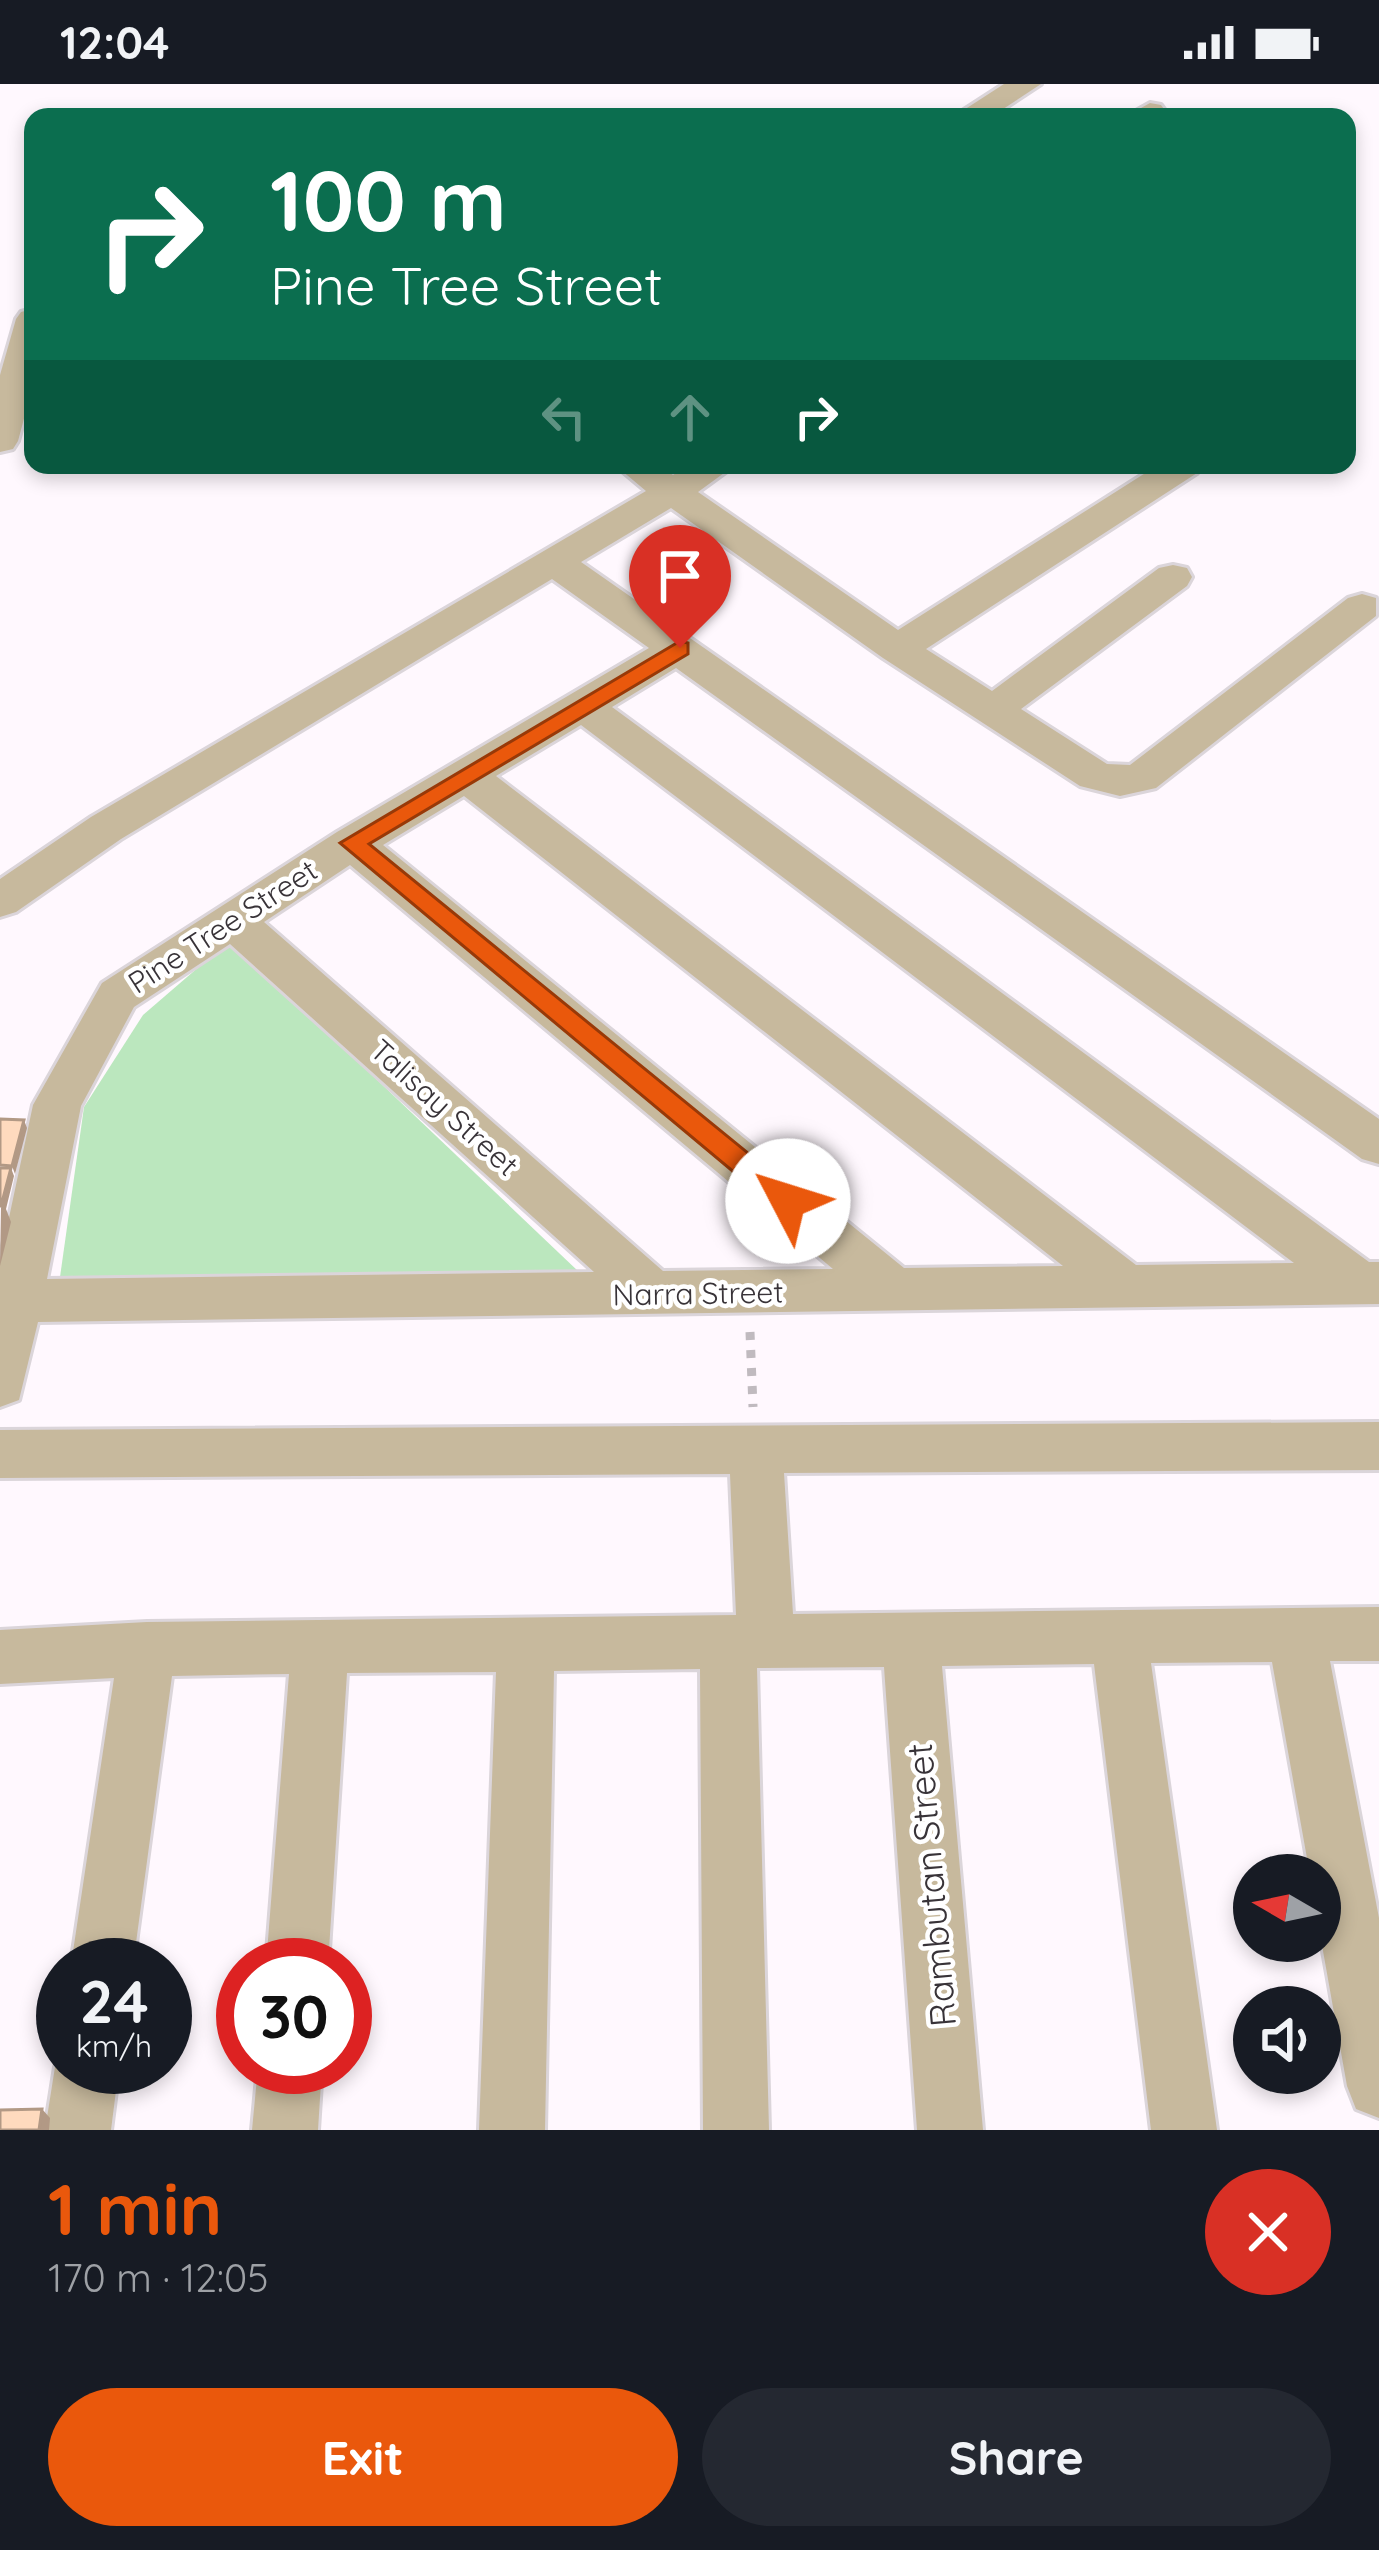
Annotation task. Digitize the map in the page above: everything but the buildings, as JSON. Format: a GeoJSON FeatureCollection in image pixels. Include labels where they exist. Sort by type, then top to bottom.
{"type":"FeatureCollection","features":[{"type":"Feature","properties":{"kind":"street"},"geometry":{"type":"LineString","coordinates":[[985,108],[1026,84]]}},
{"type":"Feature","properties":{"kind":"street"},"geometry":{"type":"LineString","coordinates":[[0,441],[24,352]]}},
{"type":"Feature","properties":{"kind":"street"},"geometry":{"type":"LineString","coordinates":[[646,474],[897,649],[1095,776],[1120,782],[1141,778],[1362,607]]}},
{"type":"Feature","properties":{"kind":"street"},"geometry":{"type":"LineString","coordinates":[[0,901],[106,828],[700,474]]}},
{"type":"Feature","properties":{"kind":"street"},"geometry":{"type":"LineString","coordinates":[[897,649],[1170,474]]}},
{"type":"Feature","properties":{"kind":"street"},"geometry":{"type":"LineString","coordinates":[[554,562],[1379,1145]]}},
{"type":"Feature","properties":{"kind":"street"},"geometry":{"type":"LineString","coordinates":[[993,710],[1173,578]]}},
{"type":"Feature","properties":{"kind":"street","name":"Pine Tree Street"},"geometry":{"type":"LineString","coordinates":[[0,1384],[57,1105],[118,995],[352,843],[680,648]]}},
{"type":"Feature","properties":{"kind":"street"},"geometry":{"type":"LineString","coordinates":[[584,706],[1369,1283]]}},
{"type":"Feature","properties":{"kind":"street"},"geometry":{"type":"LineString","coordinates":[[466,776],[1127,1287]]}},
{"type":"Feature","properties":{"kind":"street"},"geometry":{"type":"LineString","coordinates":[[352,843],[896,1291]]}},
{"type":"Feature","properties":{"kind":"street","name":"Talisay Street"},"geometry":{"type":"LineString","coordinates":[[233,921],[655,1294]]}},
{"type":"Feature","properties":{"kind":"street","name":"Narra Street"},"geometry":{"type":"LineString","coordinates":[[17,1301],[1369,1283]]}},
{"type":"Feature","properties":{"kind":"street"},"geometry":{"type":"LineString","coordinates":[[0,1454],[1379,1446]]}},
{"type":"Feature","properties":{"kind":"street"},"geometry":{"type":"LineString","coordinates":[[736,2130],[756,1450]]}},
{"type":"Feature","properties":{"kind":"street"},"geometry":{"type":"LineString","coordinates":[[0,1657],[147,1649],[1379,1634]]}},
{"type":"Feature","properties":{"kind":"street"},"geometry":{"type":"LineString","coordinates":[[1296,1636],[1379,2086]]}},
{"type":"Feature","properties":{"kind":"street"},"geometry":{"type":"LineString","coordinates":[[1119,1637],[1184,2130]]}},
{"type":"Feature","properties":{"kind":"street","name":"Rambutan Street"},"geometry":{"type":"LineString","coordinates":[[911,1640],[950,2130]]}},
{"type":"Feature","properties":{"kind":"street"},"geometry":{"type":"LineString","coordinates":[[512,2130],[526,1645]]}},
{"type":"Feature","properties":{"kind":"street"},"geometry":{"type":"LineString","coordinates":[[299,1938],[320,1647]]}},
{"type":"Feature","properties":{"kind":"street"},"geometry":{"type":"LineString","coordinates":[[106,1938],[147,1649]]}},
{"type":"Feature","properties":{"kind":"street"},"geometry":{"type":"LineString","coordinates":[[78,2130],[83,2094]]}},
{"type":"Feature","properties":{"kind":"street"},"geometry":{"type":"LineString","coordinates":[[285,2130],[288,2094]]}},
{"type":"Feature","properties":{"kind":"path"},"geometry":{"type":"LineString","coordinates":[[748,1293],[756,1450]]}},
{"type":"Feature","properties":{"kind":"green space"},"geometry":{"type":"Polygon","coordinates":[[[230,940],[579,1272],[60,1277],[84,1107],[143,1015],[230,940]]]}},
{"type":"Feature","properties":{"kind":"route"},"geometry":{"type":"LineString","coordinates":[[680,648],[352,843],[788,1201]]}}]}
